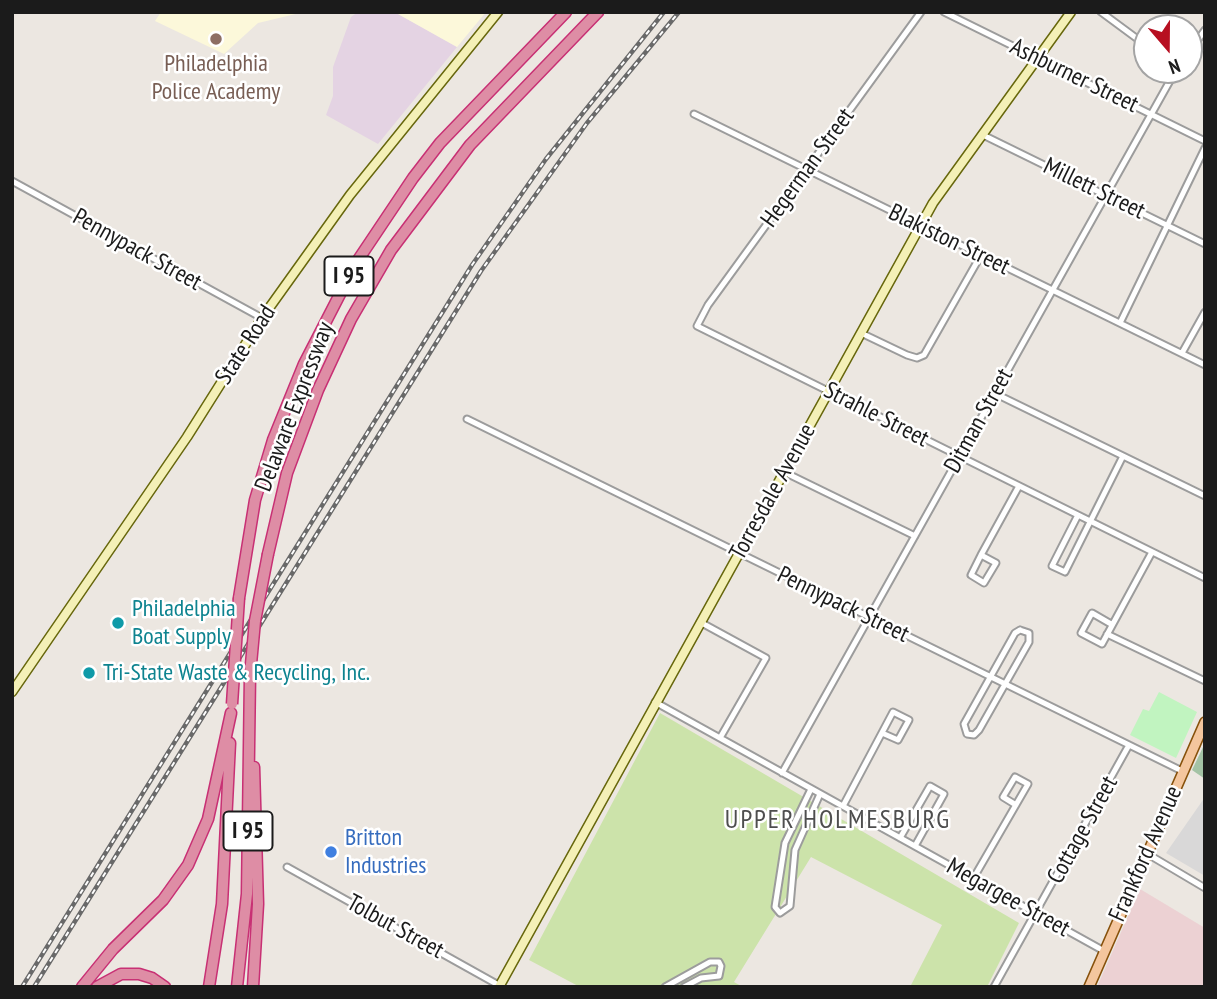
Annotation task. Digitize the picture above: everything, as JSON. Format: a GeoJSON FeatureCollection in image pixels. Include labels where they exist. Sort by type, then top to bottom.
{"type":"FeatureCollection","features":[{"type":"Feature","properties":{"kind":"highway","name":"Delaware Expressway"},"geometry":{"type":"LineString","coordinates":[[209,987],[222,904],[239,598],[255,500],[273,440],[304,364],[356,262],[387,215],[440,143],[566,12]]}},
{"type":"Feature","properties":{"kind":"highway","name":"Delaware Expressway"},"geometry":{"type":"LineString","coordinates":[[237,987],[247,894],[250,680],[255,621],[287,473],[318,390],[351,319],[391,250],[470,145],[598,12]]}},
{"type":"Feature","properties":{"kind":"highway"},"geometry":{"type":"LineString","coordinates":[[250,680],[257,829],[259,987]]}},
{"type":"Feature","properties":{"kind":"highway"},"geometry":{"type":"LineString","coordinates":[[82,987],[113,949],[163,900],[188,865],[211,808],[231,708]]}},
{"type":"Feature","properties":{"kind":"highway"},"geometry":{"type":"LineString","coordinates":[[253,987],[257,961]]}},
{"type":"Feature","properties":{"kind":"highway"},"geometry":{"type":"LineString","coordinates":[[97,987],[121,974],[152,978],[165,987]]}},
{"type":"Feature","properties":{"kind":"main road","name":"Frankford Avenue"},"geometry":{"type":"LineString","coordinates":[[1089,987],[1205,723]]}},
{"type":"Feature","properties":{"kind":"street","name":"State Road"},"geometry":{"type":"LineString","coordinates":[[12,692],[187,437],[262,318],[350,195],[498,12]]}},
{"type":"Feature","properties":{"kind":"street","name":"Hegerman Street"},"geometry":{"type":"LineString","coordinates":[[697,326],[708,305],[921,12]]}},
{"type":"Feature","properties":{"kind":"street","name":"Ashburner Street"},"geometry":{"type":"LineString","coordinates":[[944,12],[1205,141]]}},
{"type":"Feature","properties":{"kind":"street","name":"Torresdale Avenue"},"geometry":{"type":"LineString","coordinates":[[500,986],[655,702],[939,194],[1071,12]]}},
{"type":"Feature","properties":{"kind":"street"},"geometry":{"type":"LineString","coordinates":[[1101,12],[1133,36]]}},
{"type":"Feature","properties":{"kind":"street","name":"Ditman Street"},"geometry":{"type":"LineString","coordinates":[[782,773],[1104,194],[1168,84]]}},
{"type":"Feature","properties":{"kind":"street","name":"Blakiston Street"},"geometry":{"type":"LineString","coordinates":[[694,114],[1205,365]]}},
{"type":"Feature","properties":{"kind":"street","name":"Millett Street"},"geometry":{"type":"LineString","coordinates":[[983,135],[1205,244]]}},
{"type":"Feature","properties":{"kind":"street"},"geometry":{"type":"LineString","coordinates":[[1120,323],[1205,148]]}},
{"type":"Feature","properties":{"kind":"street","name":"Pennypack Street"},"geometry":{"type":"LineString","coordinates":[[12,181],[262,318]]}},
{"type":"Feature","properties":{"kind":"street"},"geometry":{"type":"LineString","coordinates":[[861,333],[912,357],[920,357],[928,351],[981,255]]}},
{"type":"Feature","properties":{"kind":"street"},"geometry":{"type":"LineString","coordinates":[[1182,353],[1205,312]]}},
{"type":"Feature","properties":{"kind":"street","name":"Strahle Street"},"geometry":{"type":"LineString","coordinates":[[697,326],[1205,578]]}},
{"type":"Feature","properties":{"kind":"street"},"geometry":{"type":"LineString","coordinates":[[994,393],[1205,496]]}},
{"type":"Feature","properties":{"kind":"street","name":"Pennypack Street"},"geometry":{"type":"LineString","coordinates":[[467,419],[1182,771]]}},
{"type":"Feature","properties":{"kind":"street"},"geometry":{"type":"LineString","coordinates":[[1078,515],[1052,566],[1065,572],[1090,528],[1088,520],[1124,456]]}},
{"type":"Feature","properties":{"kind":"street"},"geometry":{"type":"LineString","coordinates":[[784,472],[915,536]]}},
{"type":"Feature","properties":{"kind":"street"},"geometry":{"type":"LineString","coordinates":[[982,555],[996,563],[984,583],[971,575],[982,555],[1020,486]]}},
{"type":"Feature","properties":{"kind":"street"},"geometry":{"type":"LineString","coordinates":[[1111,624],[1092,613],[1081,633],[1102,644],[1152,552]]}},
{"type":"Feature","properties":{"kind":"street"},"geometry":{"type":"LineString","coordinates":[[700,622],[766,658],[720,738]]}},
{"type":"Feature","properties":{"kind":"street"},"geometry":{"type":"LineString","coordinates":[[1026,631],[1030,640],[978,732],[967,734],[964,724],[990,677],[1015,634],[1026,631]]}},
{"type":"Feature","properties":{"kind":"street"},"geometry":{"type":"LineString","coordinates":[[1107,634],[1205,681]]}},
{"type":"Feature","properties":{"kind":"street","name":"Megargee Street"},"geometry":{"type":"LineString","coordinates":[[655,702],[1104,951]]}},
{"type":"Feature","properties":{"kind":"street"},"geometry":{"type":"LineString","coordinates":[[843,806],[893,712],[909,720],[898,740],[882,733]]}},
{"type":"Feature","properties":{"kind":"street","name":"Cottage Street"},"geometry":{"type":"LineString","coordinates":[[996,986],[1129,745]]}},
{"type":"Feature","properties":{"kind":"street"},"geometry":{"type":"LineString","coordinates":[[973,879],[1016,805],[1028,784],[1014,777],[1003,797],[1016,805]]}},
{"type":"Feature","properties":{"kind":"street"},"geometry":{"type":"LineString","coordinates":[[900,838],[930,786],[944,794],[915,846]]}},
{"type":"Feature","properties":{"kind":"street"},"geometry":{"type":"LineString","coordinates":[[811,789],[785,844],[775,907],[780,912],[790,906],[795,850],[820,794]]}},
{"type":"Feature","properties":{"kind":"street"},"geometry":{"type":"LineString","coordinates":[[1146,853],[1204,886]]}},
{"type":"Feature","properties":{"kind":"street","name":"Tolbut Street"},"geometry":{"type":"LineString","coordinates":[[287,867],[500,986]]}},
{"type":"Feature","properties":{"kind":"street"},"geometry":{"type":"LineString","coordinates":[[665,987],[710,962],[719,962],[719,976],[701,978],[684,987]]}},
{"type":"Feature","properties":{"kind":"shaded area","name":"Philadelphia Police Academy"},"geometry":{"type":"Polygon","coordinates":[[[161,12],[304,12],[258,23],[224,54],[155,21],[161,12]]]}},
{"type":"Feature","properties":{"kind":"shaded area"},"geometry":{"type":"Polygon","coordinates":[[[358,12],[398,14],[457,47],[378,144],[326,115],[333,96],[333,67],[351,17],[358,12]]]}},
{"type":"Feature","properties":{"kind":"shaded area"},"geometry":{"type":"Polygon","coordinates":[[[388,12],[486,12],[457,47],[398,14],[388,12]]]}},
{"type":"Feature","properties":{"kind":"shaded area"},"geometry":{"type":"Polygon","coordinates":[[[1205,797],[1205,876],[1166,853],[1205,797]]]}},
{"type":"Feature","properties":{"kind":"shaded area"},"geometry":{"type":"Polygon","coordinates":[[[1140,889],[1205,928],[1205,987],[1097,987],[1140,889]]]}},
{"type":"Feature","properties":{"kind":"green space"},"geometry":{"type":"Polygon","coordinates":[[[1159,692],[1197,712],[1176,758],[1130,735],[1143,709],[1149,711],[1159,692]]]}},
{"type":"Feature","properties":{"kind":"green space"},"geometry":{"type":"Polygon","coordinates":[[[660,713],[1019,923],[987,987],[910,987],[942,925],[811,857],[734,982],[743,987],[580,987],[529,960],[660,713]]]}},
{"type":"Feature","properties":{"kind":"green space"},"geometry":{"type":"Polygon","coordinates":[[[1205,743],[1205,779],[1192,770],[1205,743]]]}},
{"type":"Feature","properties":{"kind":"railway"},"geometry":{"type":"LineString","coordinates":[[22,987],[472,265],[546,159],[664,12]]}},
{"type":"Feature","properties":{"kind":"railway"},"geometry":{"type":"LineString","coordinates":[[34,987],[481,271],[587,123],[679,12]]}},
{"type":"Feature","properties":{"kind":"place","name":"Philadelphia Police Academy"},"geometry":{"type":"Point","coordinates":[216,39]}},
{"type":"Feature","properties":{"kind":"place","name":"Philadelphia Boat Supply"},"geometry":{"type":"Point","coordinates":[118,623]}},
{"type":"Feature","properties":{"kind":"place","name":"Tri-State Waste & Recycling, Inc."},"geometry":{"type":"Point","coordinates":[89,673]}},
{"type":"Feature","properties":{"kind":"place","name":"Britton Industries"},"geometry":{"type":"Point","coordinates":[331,852]}},
{"type":"Feature","properties":{"kind":"district","name":"UPPER HOLMESBURG"},"geometry":{"type":"Point","coordinates":[838,821]}}]}
